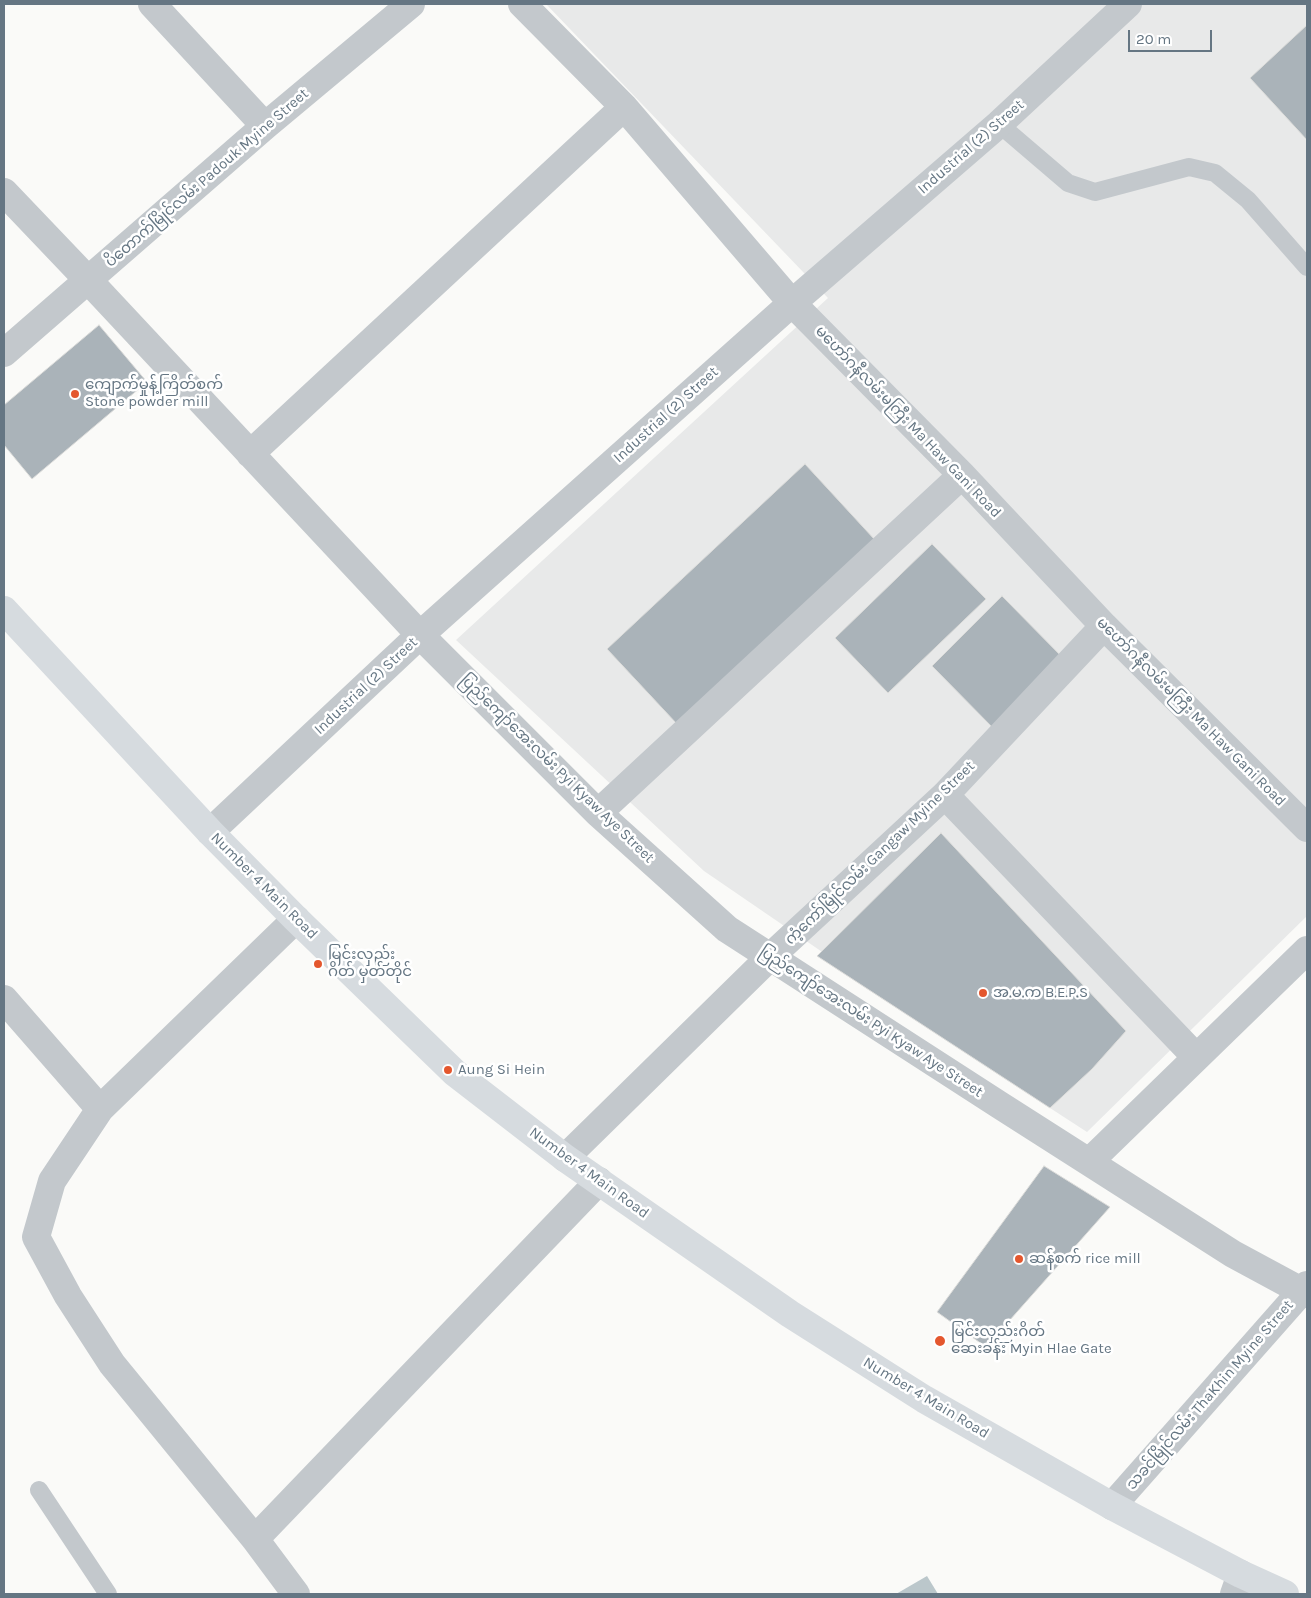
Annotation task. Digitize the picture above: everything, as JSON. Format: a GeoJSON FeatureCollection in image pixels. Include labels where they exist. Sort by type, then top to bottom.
{"type":"FeatureCollection","features":[{"type":"Feature","properties":{"kind":"main road","name":"Number 4 Main Road"},"geometry":{"type":"LineString","coordinates":[[4,610],[210,832],[296,919],[455,1073],[565,1158],[790,1314],[924,1399],[1112,1506],[1237,1584],[1285,1594]]}},
{"type":"Feature","properties":{"kind":"street"},"geometry":{"type":"LineString","coordinates":[[152,4],[265,126]]}},
{"type":"Feature","properties":{"kind":"street","name":"ပိတောက်မြိုင်လမ်း Padouk Myine Street"},"geometry":{"type":"LineString","coordinates":[[4,353],[265,126],[410,4]]}},
{"type":"Feature","properties":{"kind":"street","name":"မဟော်ဂနီလမ်းမကြီး Ma Haw Gani Road"},"geometry":{"type":"LineString","coordinates":[[522,4],[624,107],[792,303],[962,475],[1104,626],[1307,828]]}},
{"type":"Feature","properties":{"kind":"street","name":"Industrial (2) Street"},"geometry":{"type":"LineString","coordinates":[[210,832],[420,635],[792,303],[999,124],[1128,4]]}},
{"type":"Feature","properties":{"kind":"street"},"geometry":{"type":"LineString","coordinates":[[250,454],[624,107]]}},
{"type":"Feature","properties":{"kind":"street","name":"ပြည်ကျော်အေးလမ်း Pyi Kyaw Aye Street"},"geometry":{"type":"LineString","coordinates":[[4,192],[420,635],[598,813],[727,929],[1233,1254],[1306,1290]]}},
{"type":"Feature","properties":{"kind":"street"},"geometry":{"type":"LineString","coordinates":[[598,813],[962,475]]}},
{"type":"Feature","properties":{"kind":"street","name":"ကံ့ကော်မြိုင်လမ်း Gangaw Myine Street"},"geometry":{"type":"LineString","coordinates":[[565,1158],[770,957],[944,795],[1104,626]]}},
{"type":"Feature","properties":{"kind":"street"},"geometry":{"type":"LineString","coordinates":[[944,795],[1196,1057]]}},
{"type":"Feature","properties":{"kind":"street"},"geometry":{"type":"LineString","coordinates":[[296,919],[100,1109],[52,1180],[36,1236],[68,1296],[112,1364],[255,1539],[296,1594]]}},
{"type":"Feature","properties":{"kind":"street"},"geometry":{"type":"LineString","coordinates":[[1089,1162],[1307,950]]}},
{"type":"Feature","properties":{"kind":"street"},"geometry":{"type":"LineString","coordinates":[[4,999],[100,1109]]}},
{"type":"Feature","properties":{"kind":"street"},"geometry":{"type":"LineString","coordinates":[[255,1539],[599,1181]]}},
{"type":"Feature","properties":{"kind":"street","name":"သခင်မြိုင်လမ်း ThaKhin Myine Street"},"geometry":{"type":"LineString","coordinates":[[1112,1506],[1306,1290]]}},
{"type":"Feature","properties":{"kind":"lane"},"geometry":{"type":"LineString","coordinates":[[999,124],[1068,183],[1095,192],[1189,167],[1215,173],[1248,200],[1307,268]]}},
{"type":"Feature","properties":{"kind":"lane"},"geometry":{"type":"LineString","coordinates":[[39,1490],[108,1594]]}},
{"type":"Feature","properties":{"kind":"shaded area"},"geometry":{"type":"Polygon","coordinates":[[[546,4],[1307,4],[1307,916],[1087,1132],[704,871],[456,640],[828,298],[546,4]]]}},
{"type":"Feature","properties":{"kind":"shaded area"},"geometry":{"type":"Polygon","coordinates":[[[927,1576],[938,1594],[896,1594],[927,1576]]]}},
{"type":"Feature","properties":{"kind":"building"},"geometry":{"type":"Polygon","coordinates":[[[1307,25],[1307,140],[1250,78],[1307,25]]]}},
{"type":"Feature","properties":{"kind":"building","name":"ကျောက်မှုန့်ကြိတ်စက် Stone powder mill"},"geometry":{"type":"Polygon","coordinates":[[[99,325],[147,382],[32,479],[4,445],[4,405],[99,325]]]}},
{"type":"Feature","properties":{"kind":"building"},"geometry":{"type":"Polygon","coordinates":[[[805,464],[875,540],[677,724],[607,649],[805,464]]]}},
{"type":"Feature","properties":{"kind":"building"},"geometry":{"type":"Polygon","coordinates":[[[932,544],[986,599],[888,693],[835,638],[932,544]]]}},
{"type":"Feature","properties":{"kind":"building"},"geometry":{"type":"Polygon","coordinates":[[[1002,596],[1066,661],[996,731],[932,666],[1002,596]]]}},
{"type":"Feature","properties":{"kind":"building","name":"အ.မ.က B.E.P.S"},"geometry":{"type":"Polygon","coordinates":[[[941,833],[1126,1031],[1092,1069],[1050,1108],[817,956],[941,833]]]}},
{"type":"Feature","properties":{"kind":"building","name":"ဆန်စက် rice mill"},"geometry":{"type":"Polygon","coordinates":[[[1044,1166],[1110,1207],[986,1347],[937,1312],[1044,1166]]]}},
{"type":"Feature","properties":{"kind":"place","name":"ကျောက်မှုန့်ကြိတ်စက် Stone powder mill"},"geometry":{"type":"Point","coordinates":[75,394]}},
{"type":"Feature","properties":{"kind":"place","name":"မြင်းလှည်း ဂိတ် မှတ်တိုင်"},"geometry":{"type":"Point","coordinates":[318,964]}},
{"type":"Feature","properties":{"kind":"place","name":"အ.မ.က B.E.P.S"},"geometry":{"type":"Point","coordinates":[983,993]}},
{"type":"Feature","properties":{"kind":"place","name":"Aung Si Hein"},"geometry":{"type":"Point","coordinates":[448,1070]}},
{"type":"Feature","properties":{"kind":"place","name":"ဆန်စက် rice mill"},"geometry":{"type":"Point","coordinates":[1019,1259]}},
{"type":"Feature","properties":{"kind":"place","name":"မြင်းလှည်းဂိတ် ဆေးခန်း Myin Hlae Gate"},"geometry":{"type":"Point","coordinates":[940,1341]}}]}
